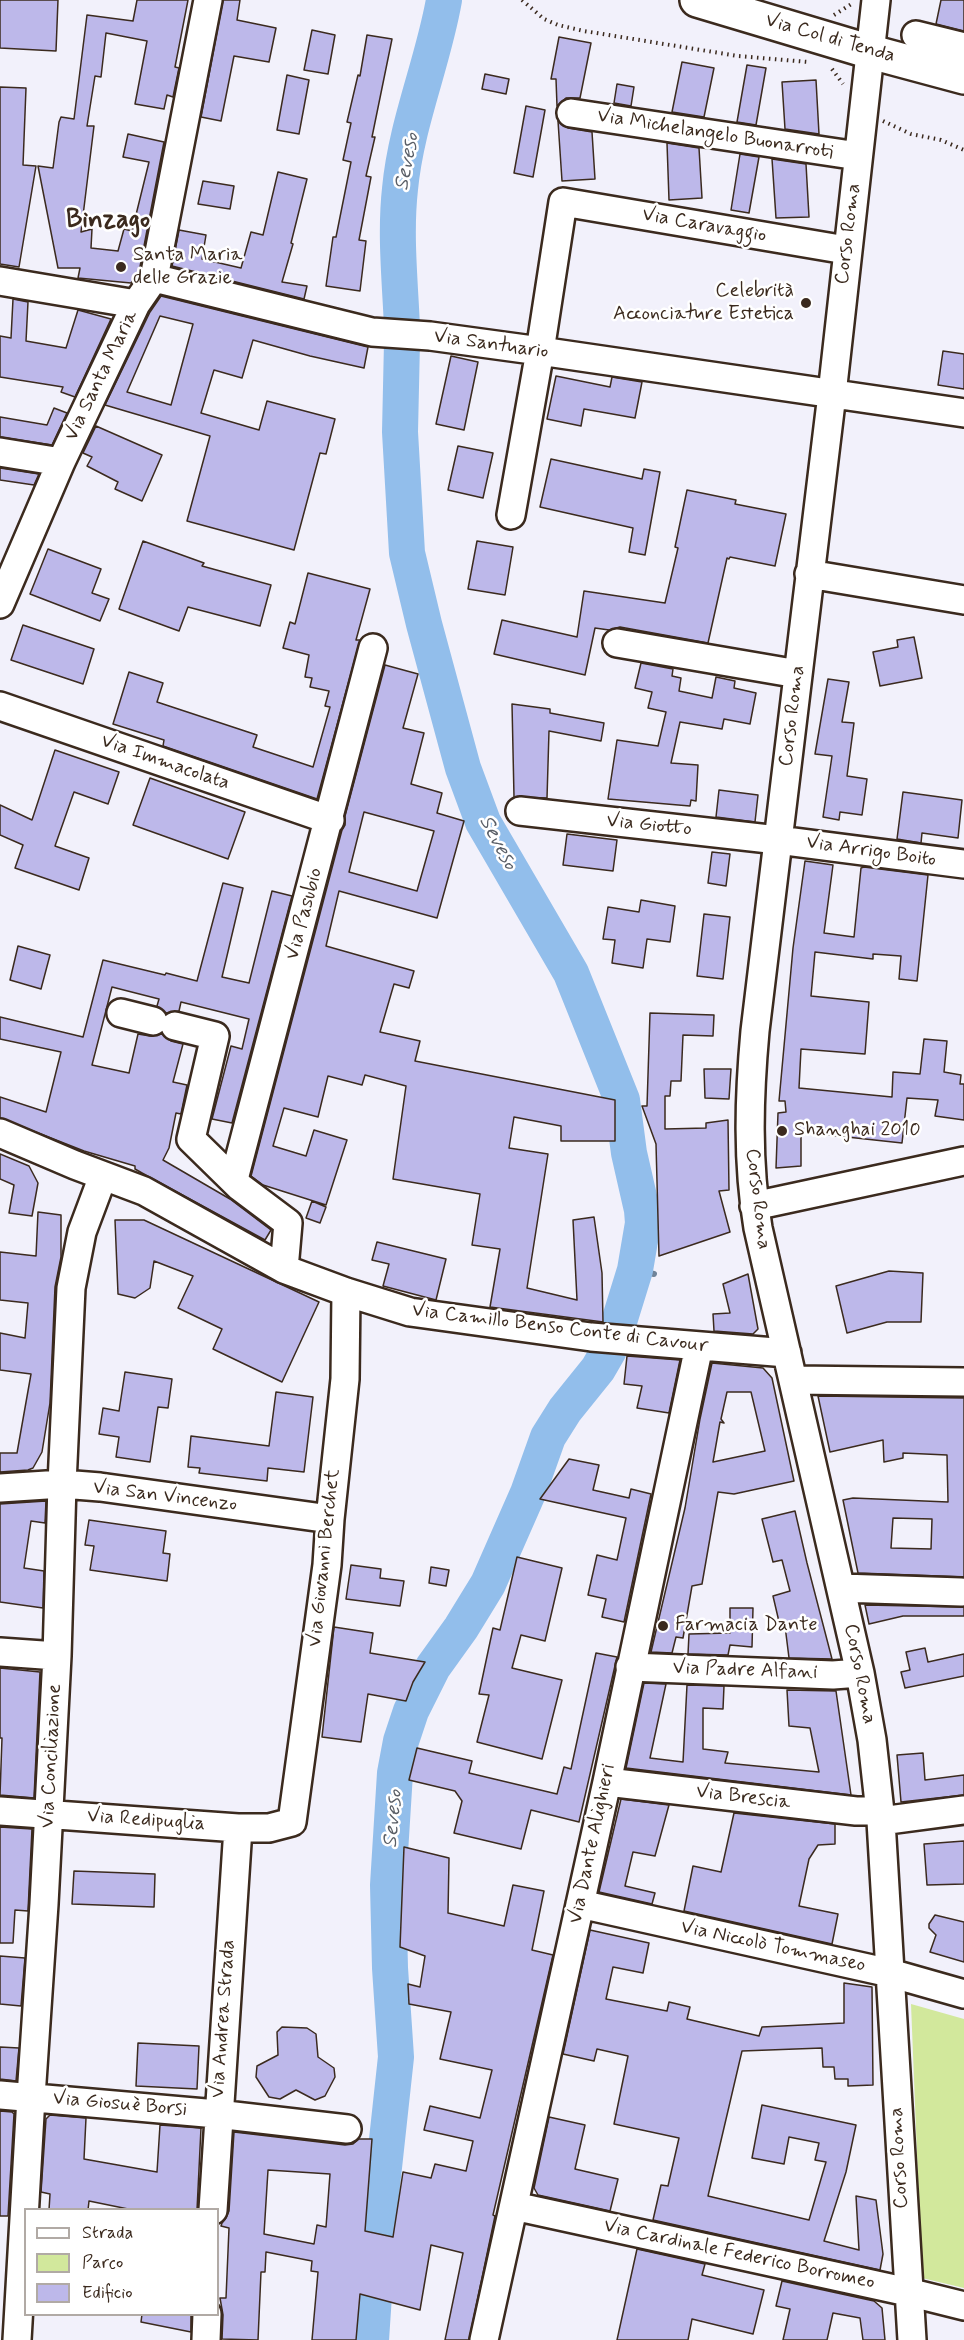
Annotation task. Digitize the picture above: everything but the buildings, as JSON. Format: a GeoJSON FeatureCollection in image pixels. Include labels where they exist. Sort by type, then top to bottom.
{"type":"FeatureCollection","features":[{"type":"Feature","properties":{"kind":"main road","name":"Via Col di Tenda"},"geometry":{"type":"LineString","coordinates":[[697,0],[964,77]]}},
{"type":"Feature","properties":{"kind":"street","name":"Via Santa Maria"},"geometry":{"type":"LineString","coordinates":[[0,604],[61,462],[136,304],[154,278],[208,0]]}},
{"type":"Feature","properties":{"kind":"street","name":"Corso Roma"},"geometry":{"type":"LineString","coordinates":[[876,0],[752,1070],[750,1142],[754,1206],[860,1673],[872,1740],[880,1816],[912,2340]]}},
{"type":"Feature","properties":{"kind":"street"},"geometry":{"type":"LineString","coordinates":[[916,35],[964,47]]}},
{"type":"Feature","properties":{"kind":"street","name":"Via Michelangelo Buonarroti"},"geometry":{"type":"LineString","coordinates":[[571,113],[858,156]]}},
{"type":"Feature","properties":{"kind":"street","name":"Via Caravaggio"},"geometry":{"type":"LineString","coordinates":[[540,351],[563,202],[846,250]]}},
{"type":"Feature","properties":{"kind":"street","name":"Via Santuario"},"geometry":{"type":"LineString","coordinates":[[154,278],[372,332],[430,336],[540,351],[964,413]]}},
{"type":"Feature","properties":{"kind":"street"},"geometry":{"type":"LineString","coordinates":[[0,281],[136,304]]}},
{"type":"Feature","properties":{"kind":"street"},"geometry":{"type":"LineString","coordinates":[[511,515],[540,351]]}},
{"type":"Feature","properties":{"kind":"street"},"geometry":{"type":"LineString","coordinates":[[0,452],[61,462]]}},
{"type":"Feature","properties":{"kind":"street"},"geometry":{"type":"LineString","coordinates":[[809,574],[964,600]]}},
{"type":"Feature","properties":{"kind":"street"},"geometry":{"type":"LineString","coordinates":[[617,643],[798,674]]}},
{"type":"Feature","properties":{"kind":"street","name":"Via Pasubio"},"geometry":{"type":"LineString","coordinates":[[234,1179],[330,820],[373,648]]}},
{"type":"Feature","properties":{"kind":"street","name":"Via Immacolata"},"geometry":{"type":"LineString","coordinates":[[0,706],[330,820]]}},
{"type":"Feature","properties":{"kind":"street","name":"Via Giotto"},"geometry":{"type":"LineString","coordinates":[[520,811],[778,840]]}},
{"type":"Feature","properties":{"kind":"street","name":"Via Arrigo Boito"},"geometry":{"type":"LineString","coordinates":[[778,840],[964,864]]}},
{"type":"Feature","properties":{"kind":"street"},"geometry":{"type":"LineString","coordinates":[[121,1013],[215,1036],[191,1139],[248,1194],[288,1223],[284,1269]]}},
{"type":"Feature","properties":{"kind":"street","name":"Via Camillo Benso Conte di Cavour"},"geometry":{"type":"LineString","coordinates":[[0,1133],[144,1191],[284,1269],[410,1312],[591,1336],[787,1353]]}},
{"type":"Feature","properties":{"kind":"street"},"geometry":{"type":"LineString","coordinates":[[754,1206],[964,1161]]}},
{"type":"Feature","properties":{"kind":"street","name":"Via Conciliazione"},"geometry":{"type":"LineString","coordinates":[[25,2208],[49,1814],[73,1269],[82,1232],[103,1176]]}},
{"type":"Feature","properties":{"kind":"street","name":"Via Giovanni Berchet"},"geometry":{"type":"LineString","coordinates":[[292,1822],[327,1565],[345,1379],[346,1292]]}},
{"type":"Feature","properties":{"kind":"street","name":"Via Dante Alighieri"},"geometry":{"type":"LineString","coordinates":[[484,2340],[607,1782],[699,1346]]}},
{"type":"Feature","properties":{"kind":"street"},"geometry":{"type":"LineString","coordinates":[[793,1380],[964,1382]]}},
{"type":"Feature","properties":{"kind":"street","name":"Via San Vincenzo"},"geometry":{"type":"LineString","coordinates":[[0,1488],[62,1484],[100,1487],[330,1519]]}},
{"type":"Feature","properties":{"kind":"street"},"geometry":{"type":"LineString","coordinates":[[841,1588],[961,1592]]}},
{"type":"Feature","properties":{"kind":"street"},"geometry":{"type":"LineString","coordinates":[[0,1652],[57,1656]]}},
{"type":"Feature","properties":{"kind":"street","name":"Via Padre Alfani"},"geometry":{"type":"LineString","coordinates":[[630,1667],[833,1675],[860,1673]]}},
{"type":"Feature","properties":{"kind":"street","name":"Via Brescia"},"geometry":{"type":"LineString","coordinates":[[607,1782],[856,1811],[880,1816],[964,1810]]}},
{"type":"Feature","properties":{"kind":"street","name":"Via Redipuglia"},"geometry":{"type":"LineString","coordinates":[[0,1811],[238,1828],[269,1828],[292,1822]]}},
{"type":"Feature","properties":{"kind":"street","name":"Via Andrea Strada"},"geometry":{"type":"LineString","coordinates":[[213,2208],[217,2114],[238,1828]]}},
{"type":"Feature","properties":{"kind":"street","name":"Via Niccolò Tommaseo"},"geometry":{"type":"LineString","coordinates":[[580,1904],[890,1972],[964,1994]]}},
{"type":"Feature","properties":{"kind":"street","name":"Via Giosuè Borsi"},"geometry":{"type":"LineString","coordinates":[[0,2095],[217,2114],[347,2129]]}},
{"type":"Feature","properties":{"kind":"street","name":"Via Cardinale Federico Borromeo"},"geometry":{"type":"LineString","coordinates":[[514,2206],[964,2306]]}},
{"type":"Feature","properties":{"kind":"street","name":"Via Conciliazione"},"geometry":{"type":"LineString","coordinates":[[17,2340],[24,2218]]}},
{"type":"Feature","properties":{"kind":"street"},"geometry":{"type":"LineString","coordinates":[[206,2340],[207,2316]]}},
{"type":"Feature","properties":{"kind":"path"},"geometry":{"type":"LineString","coordinates":[[522,0],[544,19],[558,26],[584,32],[738,56],[820,63]]}},
{"type":"Feature","properties":{"kind":"path"},"geometry":{"type":"LineString","coordinates":[[827,67],[835,70],[843,83],[844,90]]}},
{"type":"Feature","properties":{"kind":"path"},"geometry":{"type":"LineString","coordinates":[[863,118],[882,121],[911,134],[941,141],[964,150]]}},
{"type":"Feature","properties":{"kind":"green space"},"geometry":{"type":"Polygon","coordinates":[[[911,2004],[964,2019],[964,2288],[922,2278],[911,2004]]]}},
{"type":"Feature","properties":{"kind":"waterway","name":"Seveso"},"geometry":{"type":"LineString","coordinates":[[402,327],[398,240],[403,165],[444,0]]}},
{"type":"Feature","properties":{"kind":"waterway","name":"Seveso"},"geometry":{"type":"LineString","coordinates":[[402,342],[400,432],[407,553],[463,768],[483,822],[571,973],[622,1100],[629,1153],[643,1223],[635,1270],[618,1325]]}},
{"type":"Feature","properties":{"kind":"waterway"},"geometry":{"type":"LineString","coordinates":[[635,1270],[654,1274]]}},
{"type":"Feature","properties":{"kind":"waterway","name":"Seveso"},"geometry":{"type":"LineString","coordinates":[[371,2340],[380,2204],[396,2057],[390,1968],[388,1885],[395,1773],[401,1741],[411,1711],[433,1667],[488,1584],[528,1493],[548,1437],[565,1410],[598,1369],[609,1350]]}},
{"type":"Feature","properties":{"kind":"place","name":"Santa Maria delle Grazie"},"geometry":{"type":"Point","coordinates":[121,267]}},
{"type":"Feature","properties":{"kind":"place","name":"Celebrità Acconciature Estetica"},"geometry":{"type":"Point","coordinates":[806,303]}},
{"type":"Feature","properties":{"kind":"place","name":"Shanghai 2010"},"geometry":{"type":"Point","coordinates":[782,1131]}},
{"type":"Feature","properties":{"kind":"place","name":"Farmacia Dante"},"geometry":{"type":"Point","coordinates":[663,1626]}},
{"type":"Feature","properties":{"kind":"district","name":"Binzago"},"geometry":{"type":"Point","coordinates":[108,222]}}]}
